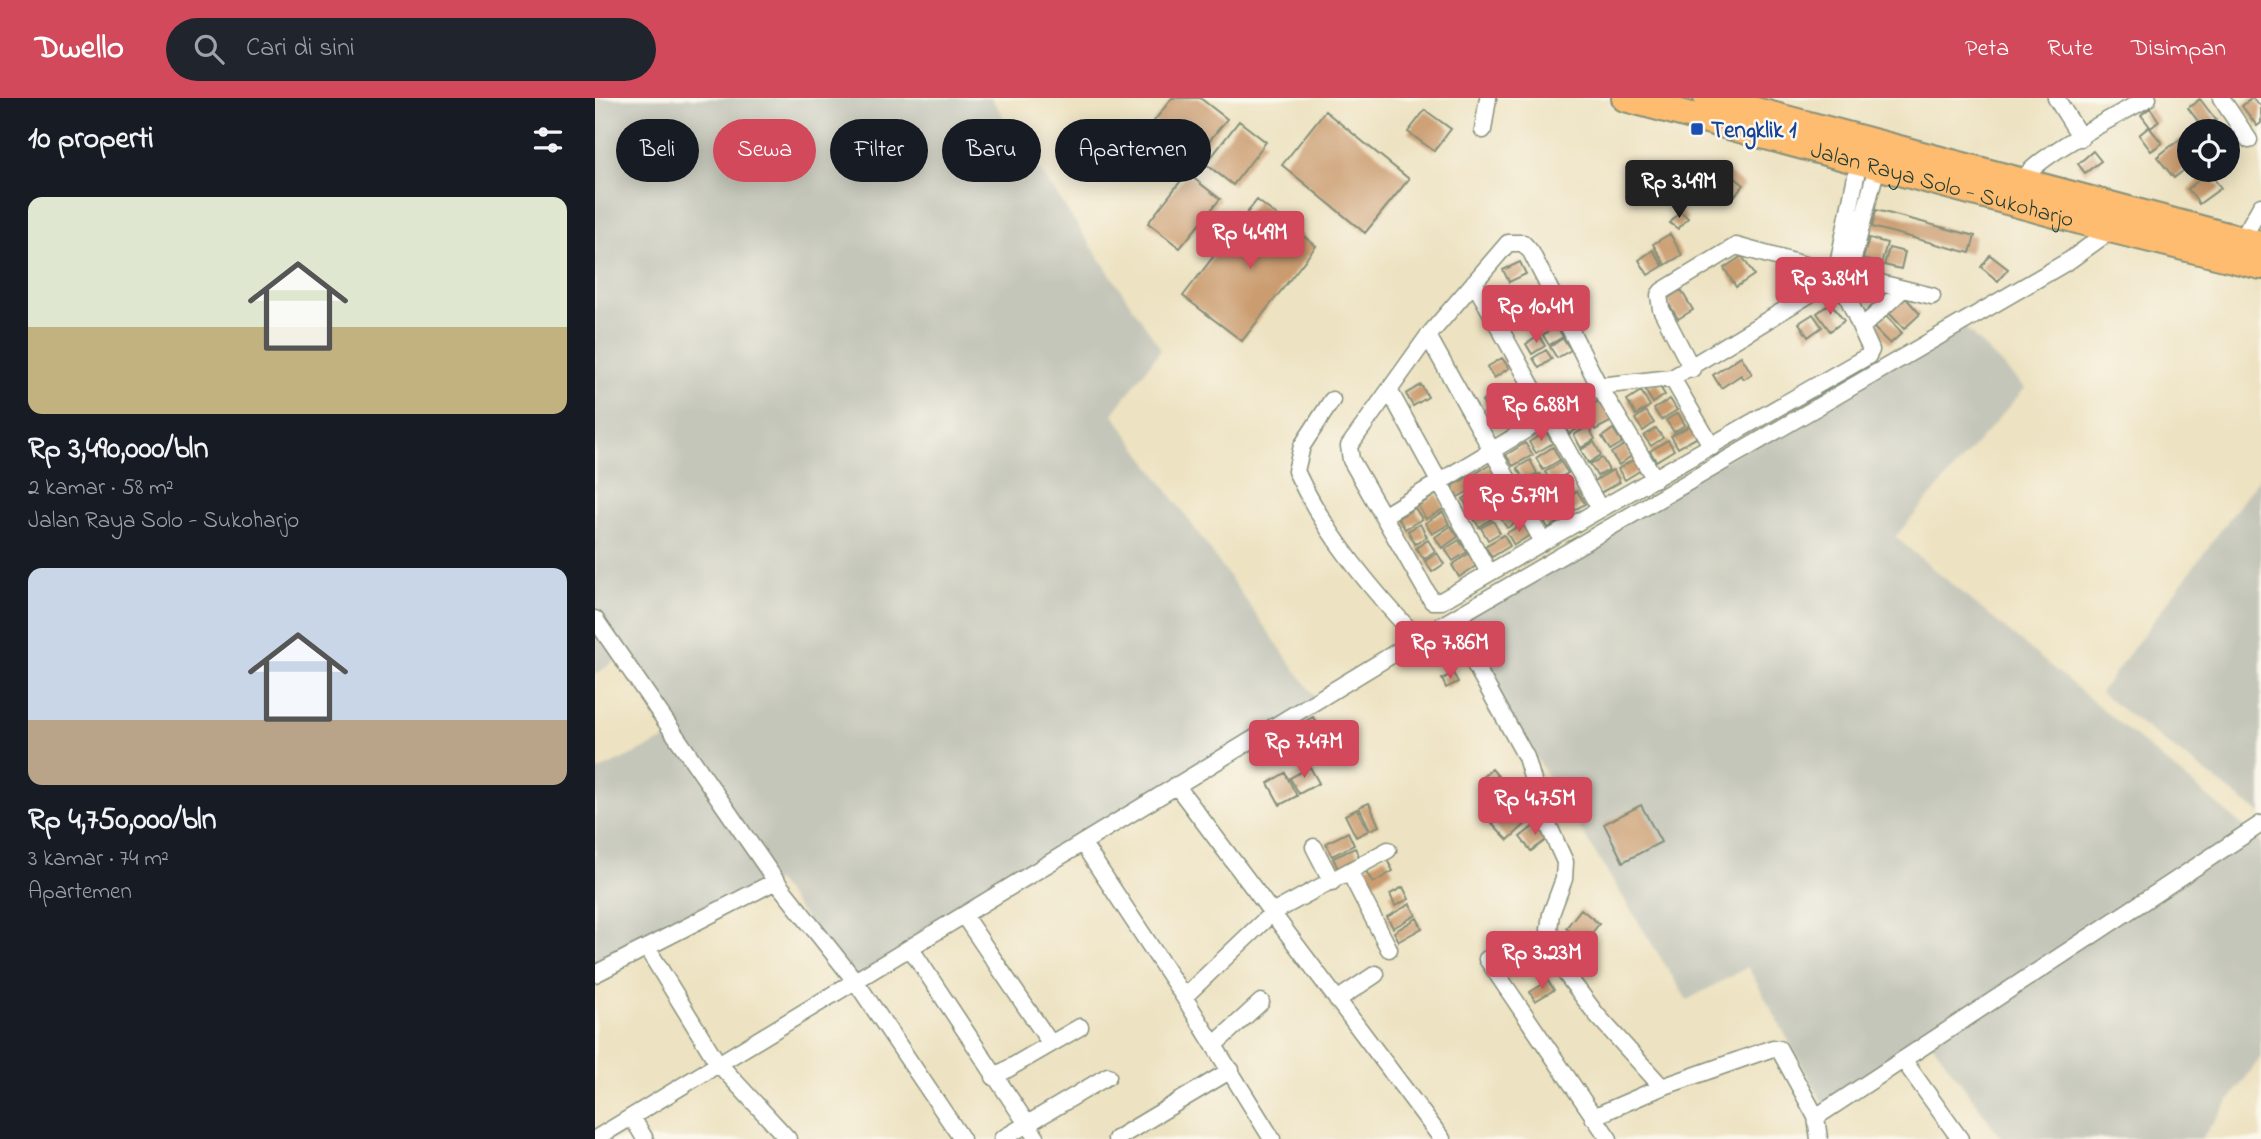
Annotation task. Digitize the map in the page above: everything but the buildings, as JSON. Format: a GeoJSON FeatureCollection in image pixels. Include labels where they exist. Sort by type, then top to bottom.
{"type":"FeatureCollection","features":[{"type":"Feature","properties":{"kind":"main road","name":"Jalan Raya Solo - Sukoharjo"},"geometry":{"type":"LineString","coordinates":[[1625,98],[1868,163],[2016,190]]}},
{"type":"Feature","properties":{"kind":"main road","name":"Jalan Raya Solo - Sukoharjo"},"geometry":{"type":"LineString","coordinates":[[1707,98],[2121,220],[2261,266]]}},
{"type":"Feature","properties":{"kind":"main road","name":"Jalan Raya Solo - Sukoharjo"},"geometry":{"type":"LineString","coordinates":[[2121,220],[2251,243]]}},
{"type":"Feature","properties":{"kind":"street"},"geometry":{"type":"LineString","coordinates":[[1483,130],[1488,98]]}},
{"type":"Feature","properties":{"kind":"street"},"geometry":{"type":"LineString","coordinates":[[2056,98],[2081,138]]}},
{"type":"Feature","properties":{"kind":"street"},"geometry":{"type":"LineString","coordinates":[[2016,190],[2045,159],[2148,98]]}},
{"type":"Feature","properties":{"kind":"street"},"geometry":{"type":"LineString","coordinates":[[2221,98],[2249,139]]}},
{"type":"Feature","properties":{"kind":"street"},"geometry":{"type":"LineString","coordinates":[[1655,479],[1599,386],[1524,243],[1508,243],[1428,336],[1350,443],[1348,451],[1432,601],[1441,601],[1712,447],[1868,356],[1871,350],[1841,275],[1868,163]]}},
{"type":"Feature","properties":{"kind":"street"},"geometry":{"type":"LineString","coordinates":[[2251,243],[2261,206]]}},
{"type":"Feature","properties":{"kind":"street"},"geometry":{"type":"LineString","coordinates":[[595,1139],[717,1062],[911,949],[1418,639],[1916,347],[2070,260],[2121,220]]}},
{"type":"Feature","properties":{"kind":"street"},"geometry":{"type":"LineString","coordinates":[[1692,369],[1661,309],[1659,295],[1736,246],[1841,275],[1932,296]]}},
{"type":"Feature","properties":{"kind":"street"},"geometry":{"type":"LineString","coordinates":[[1383,516],[1599,386],[1672,378],[1692,369],[1841,275]]}},
{"type":"Feature","properties":{"kind":"street"},"geometry":{"type":"LineString","coordinates":[[1474,282],[1600,509]]}},
{"type":"Feature","properties":{"kind":"street"},"geometry":{"type":"LineString","coordinates":[[1861,328],[1902,290]]}},
{"type":"Feature","properties":{"kind":"street"},"geometry":{"type":"LineString","coordinates":[[1428,336],[1543,542]]}},
{"type":"Feature","properties":{"kind":"street"},"geometry":{"type":"LineString","coordinates":[[1672,378],[1712,447]]}},
{"type":"Feature","properties":{"kind":"street"},"geometry":{"type":"LineString","coordinates":[[1389,390],[1489,573]]}},
{"type":"Feature","properties":{"kind":"street"},"geometry":{"type":"LineString","coordinates":[[1332,400],[1302,446],[1296,471],[1363,578],[1418,639]]}},
{"type":"Feature","properties":{"kind":"street"},"geometry":{"type":"LineString","coordinates":[[595,619],[776,881],[856,982],[962,1139]]}},
{"type":"Feature","properties":{"kind":"street"},"geometry":{"type":"LineString","coordinates":[[1451,621],[1529,763],[1542,811],[1565,862],[1564,879],[1549,921],[1566,974],[1596,1014],[1662,1087]]}},
{"type":"Feature","properties":{"kind":"street"},"geometry":{"type":"LineString","coordinates":[[1176,785],[1442,1139]]}},
{"type":"Feature","properties":{"kind":"street"},"geometry":{"type":"LineString","coordinates":[[1816,1117],[2261,824]]}},
{"type":"Feature","properties":{"kind":"street"},"geometry":{"type":"LineString","coordinates":[[1083,844],[1215,1045],[1228,1072],[1272,1139]]}},
{"type":"Feature","properties":{"kind":"street"},"geometry":{"type":"LineString","coordinates":[[1314,847],[1332,882]]}},
{"type":"Feature","properties":{"kind":"street"},"geometry":{"type":"LineString","coordinates":[[1184,997],[1272,913],[1388,850]]}},
{"type":"Feature","properties":{"kind":"street"},"geometry":{"type":"LineString","coordinates":[[1350,873],[1389,949]]}},
{"type":"Feature","properties":{"kind":"street"},"geometry":{"type":"LineString","coordinates":[[595,974],[776,881]]}},
{"type":"Feature","properties":{"kind":"street"},"geometry":{"type":"LineString","coordinates":[[964,916],[1051,1044]]}},
{"type":"Feature","properties":{"kind":"street"},"geometry":{"type":"LineString","coordinates":[[647,948],[717,1062],[788,1139]]}},
{"type":"Feature","properties":{"kind":"street"},"geometry":{"type":"LineString","coordinates":[[911,949],[1037,1139]]}},
{"type":"Feature","properties":{"kind":"street"},"geometry":{"type":"LineString","coordinates":[[1487,959],[1609,1139]]}},
{"type":"Feature","properties":{"kind":"street"},"geometry":{"type":"LineString","coordinates":[[1338,1000],[1376,974]]}},
{"type":"Feature","properties":{"kind":"street"},"geometry":{"type":"LineString","coordinates":[[1215,1045],[1261,1002]]}},
{"type":"Feature","properties":{"kind":"street"},"geometry":{"type":"LineString","coordinates":[[994,1077],[1080,1027]]}},
{"type":"Feature","properties":{"kind":"street"},"geometry":{"type":"LineString","coordinates":[[1593,1117],[1662,1087],[1776,1047],[1781,1051],[1816,1117],[1819,1139]]}},
{"type":"Feature","properties":{"kind":"street"},"geometry":{"type":"LineString","coordinates":[[1904,1061],[1960,1139]]}},
{"type":"Feature","properties":{"kind":"street"},"geometry":{"type":"LineString","coordinates":[[1116,1139],[1228,1072]]}},
{"type":"Feature","properties":{"kind":"street"},"geometry":{"type":"LineString","coordinates":[[1002,1139],[1108,1076]]}},
{"type":"Feature","properties":{"kind":"street"},"geometry":{"type":"LineString","coordinates":[[632,1117],[645,1139]]}},
{"type":"Feature","properties":{"kind":"shaded area"},"geometry":{"type":"Polygon","coordinates":[[[595,98],[991,98],[1005,119],[942,119],[942,182],[1041,182],[1041,172],[1161,349],[1113,414],[1317,700],[856,982],[776,881],[595,972],[595,772],[675,735],[620,657],[595,675],[595,98]]]}},
{"type":"Feature","properties":{"kind":"shaded area"},"geometry":{"type":"Polygon","coordinates":[[[1960,323],[2025,388],[1895,537],[2261,841],[2261,1057],[2201,1139],[2002,1139],[1932,1043],[1827,1110],[1748,967],[1687,1000],[1451,621],[1960,323]]]}},
{"type":"Feature","properties":{"kind":"shaded area"},"geometry":{"type":"Polygon","coordinates":[[[2261,476],[2261,814],[2100,693],[2261,476]]]}},
{"type":"Feature","properties":{"kind":"place","name":"Tengklik 1"},"geometry":{"type":"Point","coordinates":[1697,129]}}]}
